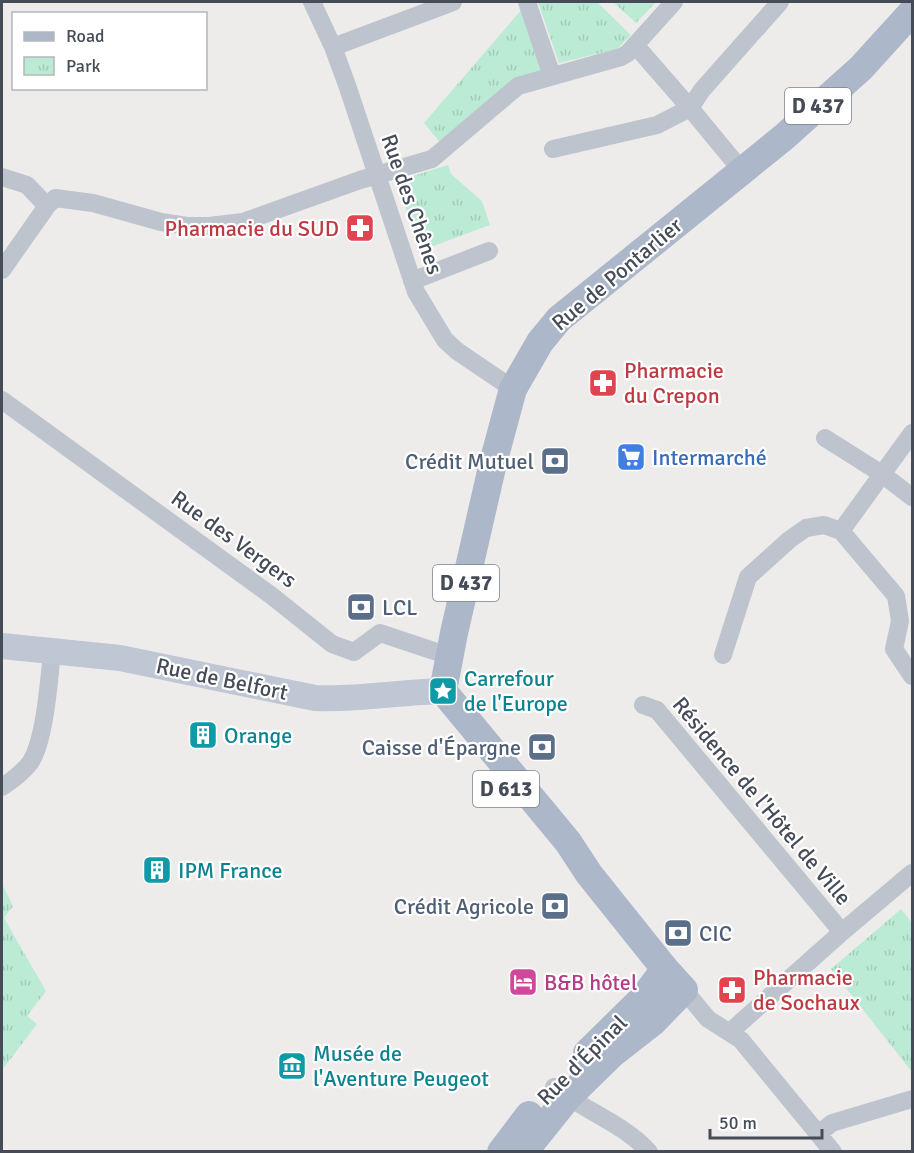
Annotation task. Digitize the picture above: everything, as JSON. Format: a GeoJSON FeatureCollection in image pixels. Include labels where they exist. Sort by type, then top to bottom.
{"type":"FeatureCollection","features":[{"type":"Feature","properties":{"kind":"main road","name":"Rue de Pontarlier"},"geometry":{"type":"LineString","coordinates":[[443,691],[493,464],[513,389],[540,342],[559,319],[742,171],[861,68],[912,12]]}},
{"type":"Feature","properties":{"kind":"main road","name":"Rue de Belfort"},"geometry":{"type":"LineString","coordinates":[[2,646],[120,658],[315,698],[341,699],[443,691]]}},
{"type":"Feature","properties":{"kind":"main road","name":"D 613"},"geometry":{"type":"LineString","coordinates":[[443,691],[568,842],[589,874],[665,969]]}},
{"type":"Feature","properties":{"kind":"main road"},"geometry":{"type":"LineString","coordinates":[[665,969],[684,990]]}},
{"type":"Feature","properties":{"kind":"main road","name":"Rue d'Épinal"},"geometry":{"type":"LineString","coordinates":[[537,1145],[561,1092],[644,997],[665,969]]}},
{"type":"Feature","properties":{"kind":"main road","name":"Rue d'Épinal"},"geometry":{"type":"LineString","coordinates":[[501,1152],[532,1110],[561,1092],[653,1022],[684,990]]}},
{"type":"Feature","properties":{"kind":"street","name":"Rue des Chênes"},"geometry":{"type":"LineString","coordinates":[[312,2],[333,47],[412,281],[426,311],[445,340],[457,351],[513,389]]}},
{"type":"Feature","properties":{"kind":"street"},"geometry":{"type":"LineString","coordinates":[[333,47],[453,2]]}},
{"type":"Feature","properties":{"kind":"street"},"geometry":{"type":"LineString","coordinates":[[527,2],[552,76]]}},
{"type":"Feature","properties":{"kind":"street"},"geometry":{"type":"LineString","coordinates":[[2,270],[47,207],[56,198],[93,203],[161,222],[209,226],[243,222],[432,159],[518,86],[621,57],[636,46],[674,2]]}},
{"type":"Feature","properties":{"kind":"street"},"geometry":{"type":"LineString","coordinates":[[553,149],[657,125],[690,108],[702,90],[780,2]]}},
{"type":"Feature","properties":{"kind":"street"},"geometry":{"type":"LineString","coordinates":[[636,46],[742,171]]}},
{"type":"Feature","properties":{"kind":"street"},"geometry":{"type":"LineString","coordinates":[[2,177],[27,185],[47,207]]}},
{"type":"Feature","properties":{"kind":"street"},"geometry":{"type":"LineString","coordinates":[[412,281],[489,251]]}},
{"type":"Feature","properties":{"kind":"street","name":"Rue des Vergers"},"geometry":{"type":"LineString","coordinates":[[2,400],[262,589],[332,644],[354,652],[380,633],[449,656]]}},
{"type":"Feature","properties":{"kind":"street"},"geometry":{"type":"LineString","coordinates":[[841,531],[912,433]]}},
{"type":"Feature","properties":{"kind":"street"},"geometry":{"type":"LineString","coordinates":[[825,438],[882,474],[912,497]]}},
{"type":"Feature","properties":{"kind":"street"},"geometry":{"type":"LineString","coordinates":[[723,655],[748,577],[789,540],[806,528],[824,525],[841,531],[896,596],[900,621],[894,649],[912,676]]}},
{"type":"Feature","properties":{"kind":"street"},"geometry":{"type":"LineString","coordinates":[[2,787],[16,778],[31,761],[39,743],[52,652]]}},
{"type":"Feature","properties":{"kind":"street","name":"Résidence de l'Hôtel de Ville"},"geometry":{"type":"LineString","coordinates":[[643,705],[657,710],[842,932]]}},
{"type":"Feature","properties":{"kind":"street"},"geometry":{"type":"LineString","coordinates":[[730,1032],[912,873]]}},
{"type":"Feature","properties":{"kind":"street"},"geometry":{"type":"LineString","coordinates":[[684,990],[708,1019],[730,1032],[747,1047],[832,1152]]}},
{"type":"Feature","properties":{"kind":"street"},"geometry":{"type":"LineString","coordinates":[[561,1092],[639,1140],[649,1152]]}},
{"type":"Feature","properties":{"kind":"street"},"geometry":{"type":"LineString","coordinates":[[818,1134],[832,1123],[912,1098]]}},
{"type":"Feature","properties":{"kind":"green space"},"geometry":{"type":"Polygon","coordinates":[[[538,2],[597,2],[631,35],[617,49],[559,63],[538,2]]]}},
{"type":"Feature","properties":{"kind":"green space"},"geometry":{"type":"Polygon","coordinates":[[[613,2],[656,2],[636,23],[613,2]]]}},
{"type":"Feature","properties":{"kind":"green space"},"geometry":{"type":"Polygon","coordinates":[[[522,9],[544,74],[442,145],[424,123],[522,9]]]}},
{"type":"Feature","properties":{"kind":"green space"},"geometry":{"type":"Polygon","coordinates":[[[448,165],[451,174],[482,201],[490,225],[420,251],[397,181],[448,165]]]}},
{"type":"Feature","properties":{"kind":"green space"},"geometry":{"type":"Polygon","coordinates":[[[2,884],[13,906],[4,918],[46,991],[27,1016],[37,1024],[2,1070],[2,884]]]}},
{"type":"Feature","properties":{"kind":"green space"},"geometry":{"type":"Polygon","coordinates":[[[901,909],[912,923],[912,1072],[831,969],[901,909]]]}},
{"type":"Feature","properties":{"kind":"place","name":"Pharmacie du SUD"},"geometry":{"type":"Point","coordinates":[360,228]}},
{"type":"Feature","properties":{"kind":"place","name":"Pharmacie du Crepon"},"geometry":{"type":"Point","coordinates":[603,383]}},
{"type":"Feature","properties":{"kind":"place","name":"Intermarché"},"geometry":{"type":"Point","coordinates":[631,457]}},
{"type":"Feature","properties":{"kind":"place","name":"Crédit Mutuel"},"geometry":{"type":"Point","coordinates":[555,461]}},
{"type":"Feature","properties":{"kind":"place","name":"LCL"},"geometry":{"type":"Point","coordinates":[361,607]}},
{"type":"Feature","properties":{"kind":"place","name":"Carrefour de l'Europe"},"geometry":{"type":"Point","coordinates":[443,691]}},
{"type":"Feature","properties":{"kind":"place","name":"Orange"},"geometry":{"type":"Point","coordinates":[203,735]}},
{"type":"Feature","properties":{"kind":"place","name":"Caisse d'Épargne"},"geometry":{"type":"Point","coordinates":[542,747]}},
{"type":"Feature","properties":{"kind":"place","name":"IPM France"},"geometry":{"type":"Point","coordinates":[157,870]}},
{"type":"Feature","properties":{"kind":"place","name":"Crédit Agricole"},"geometry":{"type":"Point","coordinates":[555,906]}},
{"type":"Feature","properties":{"kind":"place","name":"CIC"},"geometry":{"type":"Point","coordinates":[678,933]}},
{"type":"Feature","properties":{"kind":"place","name":"B&B hôtel"},"geometry":{"type":"Point","coordinates":[523,982]}},
{"type":"Feature","properties":{"kind":"place","name":"Pharmacie de Sochaux"},"geometry":{"type":"Point","coordinates":[732,990]}},
{"type":"Feature","properties":{"kind":"place","name":"Musée de l'Aventure Peugeot"},"geometry":{"type":"Point","coordinates":[292,1066]}}]}
